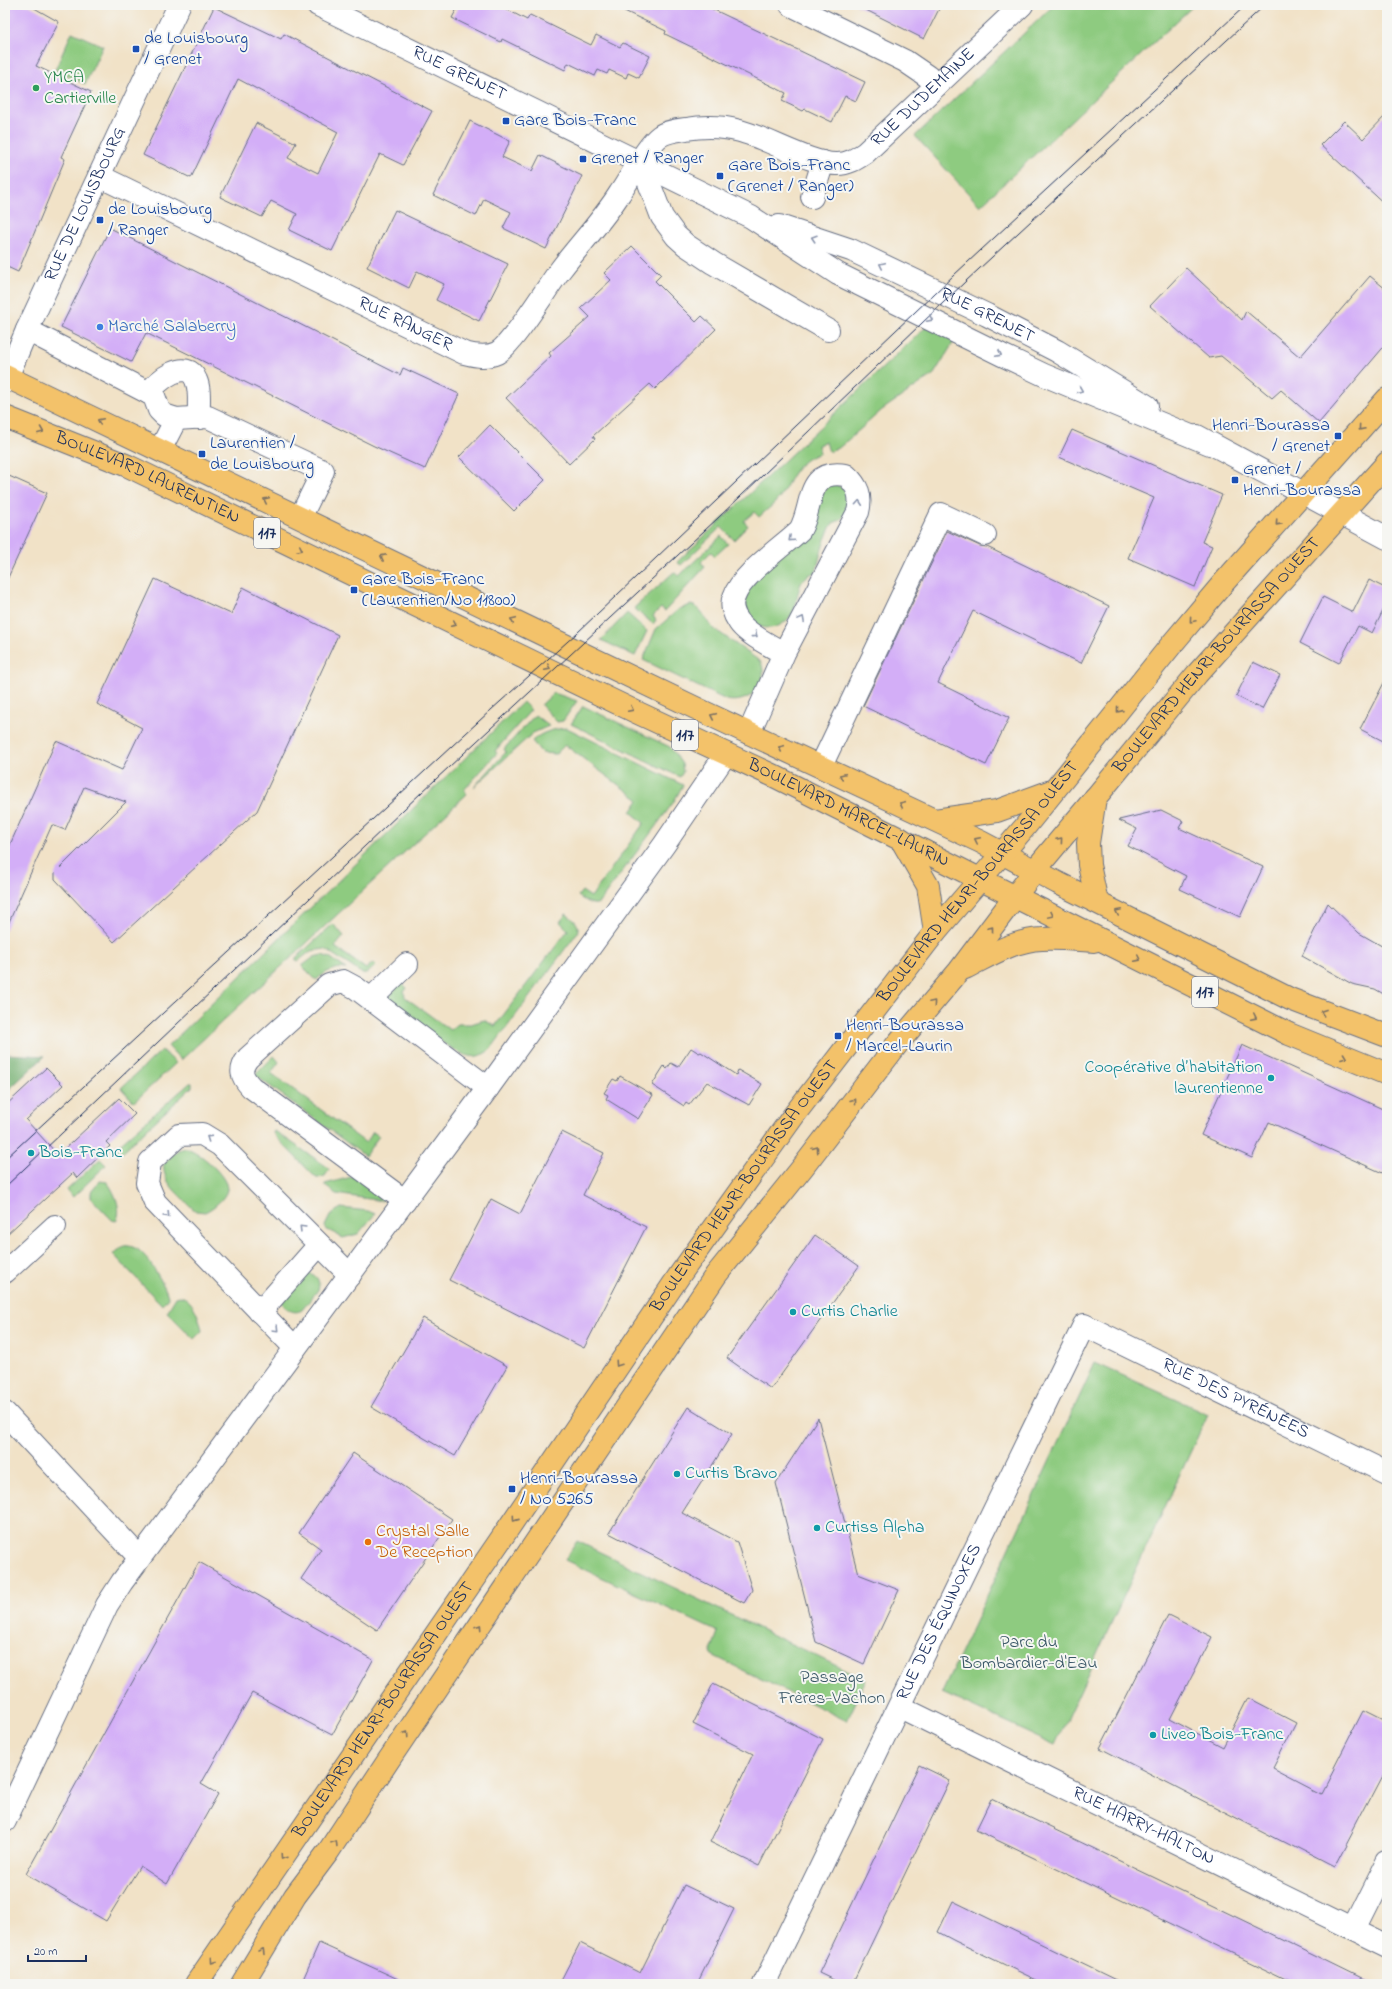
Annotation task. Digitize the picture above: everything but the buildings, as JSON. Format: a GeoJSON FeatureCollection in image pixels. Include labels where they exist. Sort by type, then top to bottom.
{"type":"FeatureCollection","features":[{"type":"Feature","properties":{"kind":"main road","name":"BOULEVARD LAURENTIEN"},"geometry":{"type":"LineString","coordinates":[[6,378],[301,516],[587,656]]}},
{"type":"Feature","properties":{"kind":"main road","name":"BOULEVARD HENRI-BOURASSA OUEST"},"geometry":{"type":"LineString","coordinates":[[196,1984],[229,1938],[703,1241],[794,1115],[935,932],[1002,853],[1187,627],[1387,399]]}},
{"type":"Feature","properties":{"kind":"main road","name":"BOULEVARD LAURENTIEN"},"geometry":{"type":"LineString","coordinates":[[5,417],[128,466],[569,679]]}},
{"type":"Feature","properties":{"kind":"main road","name":"BOULEVARD HENRI-BOURASSA OUEST"},"geometry":{"type":"LineString","coordinates":[[242,1984],[295,1896],[328,1852],[392,1754],[711,1281],[898,1043],[959,971],[1035,870],[1198,674],[1318,541],[1340,513],[1387,463]]}},
{"type":"Feature","properties":{"kind":"main road","name":"BOULEVARD MARCEL-LAURIN"},"geometry":{"type":"LineString","coordinates":[[587,656],[935,820],[1290,998],[1387,1036]]}},
{"type":"Feature","properties":{"kind":"main road","name":"BOULEVARD MARCEL-LAURIN"},"geometry":{"type":"LineString","coordinates":[[569,679],[901,839],[1103,942],[1290,1034],[1387,1074]]}},
{"type":"Feature","properties":{"kind":"main road"},"geometry":{"type":"LineString","coordinates":[[935,820],[997,811],[1054,790]]}},
{"type":"Feature","properties":{"kind":"main road"},"geometry":{"type":"LineString","coordinates":[[1096,797],[1088,843],[1089,865],[1097,902]]}},
{"type":"Feature","properties":{"kind":"main road"},"geometry":{"type":"LineString","coordinates":[[901,839],[928,886],[935,932]]}},
{"type":"Feature","properties":{"kind":"main road"},"geometry":{"type":"LineString","coordinates":[[959,971],[998,952],[1029,940],[1052,938],[1103,942]]}},
{"type":"Feature","properties":{"kind":"street","name":"RUE DE LOUISBOURG"},"geometry":{"type":"LineString","coordinates":[[6,378],[179,5]]}},
{"type":"Feature","properties":{"kind":"street","name":"RUE GRENET"},"geometry":{"type":"LineString","coordinates":[[318,5],[751,217],[838,274],[1002,355],[1044,375],[1210,444]]}},
{"type":"Feature","properties":{"kind":"street"},"geometry":{"type":"LineString","coordinates":[[791,5],[905,61],[937,85]]}},
{"type":"Feature","properties":{"kind":"street","name":"RUE DUDEMAINE"},"geometry":{"type":"LineString","coordinates":[[640,162],[660,136],[676,131],[705,127],[740,131],[823,162],[842,164],[856,159],[1022,5]]}},
{"type":"Feature","properties":{"kind":"street","name":"RUE RANGER"},"geometry":{"type":"LineString","coordinates":[[99,176],[464,353],[481,357],[498,352],[504,347],[560,270],[614,202],[640,162]]}},
{"type":"Feature","properties":{"kind":"street"},"geometry":{"type":"LineString","coordinates":[[640,162],[662,217],[681,240],[713,263],[828,330]]}},
{"type":"Feature","properties":{"kind":"street"},"geometry":{"type":"LineString","coordinates":[[812,197],[823,162]]}},
{"type":"Feature","properties":{"kind":"street","name":"RUE GRENET"},"geometry":{"type":"LineString","coordinates":[[751,217],[851,250],[987,315],[1057,351],[1210,444],[1387,538]]}},
{"type":"Feature","properties":{"kind":"street"},"geometry":{"type":"LineString","coordinates":[[27,330],[154,396],[159,410],[164,415],[176,419],[208,417],[323,471],[301,516]]}},
{"type":"Feature","properties":{"kind":"street"},"geometry":{"type":"LineString","coordinates":[[149,393],[158,381],[170,374],[178,371],[189,372],[193,375],[198,385],[199,418]]}},
{"type":"Feature","properties":{"kind":"street"},"geometry":{"type":"LineString","coordinates":[[160,450],[176,419]]}},
{"type":"Feature","properties":{"kind":"street"},"geometry":{"type":"LineString","coordinates":[[749,733],[784,653],[858,512],[860,502],[859,490],[846,475],[835,473],[823,476],[814,486],[809,502],[806,520],[800,530],[743,580],[733,597],[732,610],[739,623],[768,645],[784,653]]}},
{"type":"Feature","properties":{"kind":"street"},"geometry":{"type":"LineString","coordinates":[[821,766],[941,514],[985,535]]}},
{"type":"Feature","properties":{"kind":"street"},"geometry":{"type":"LineString","coordinates":[[5,1821],[107,1605],[139,1557],[488,1088],[660,851],[726,754]]}},
{"type":"Feature","properties":{"kind":"street"},"geometry":{"type":"LineString","coordinates":[[370,999],[407,964]]}},
{"type":"Feature","properties":{"kind":"street"},"geometry":{"type":"LineString","coordinates":[[405,1201],[251,1087],[242,1078],[241,1070],[248,1058],[329,984],[343,981],[370,999],[488,1088]]}},
{"type":"Feature","properties":{"kind":"street"},"geometry":{"type":"LineString","coordinates":[[295,1348],[155,1202],[147,1183],[150,1162],[180,1135],[202,1134],[220,1145],[350,1275]]}},
{"type":"Feature","properties":{"kind":"street"},"geometry":{"type":"LineString","coordinates":[[5,1272],[55,1226]]}},
{"type":"Feature","properties":{"kind":"street"},"geometry":{"type":"LineString","coordinates":[[260,1312],[319,1245]]}},
{"type":"Feature","properties":{"kind":"street","name":"RUE DES PYRÉNÉES"},"geometry":{"type":"LineString","coordinates":[[1084,1325],[1387,1474]]}},
{"type":"Feature","properties":{"kind":"street","name":"RUE DES ÉQUINOXES"},"geometry":{"type":"LineString","coordinates":[[764,1984],[900,1707],[1084,1325]]}},
{"type":"Feature","properties":{"kind":"street"},"geometry":{"type":"LineString","coordinates":[[5,1413],[139,1557]]}},
{"type":"Feature","properties":{"kind":"street","name":"RUE HARRY-HALTON"},"geometry":{"type":"LineString","coordinates":[[900,1707],[1387,1946]]}},
{"type":"Feature","properties":{"kind":"street"},"geometry":{"type":"LineString","coordinates":[[1352,1929],[1387,1861]]}},
{"type":"Feature","properties":{"kind":"green space"},"geometry":{"type":"Polygon","coordinates":[[[1054,5],[1194,5],[980,206],[915,136],[1054,5]]]}},
{"type":"Feature","properties":{"kind":"green space"},"geometry":{"type":"Polygon","coordinates":[[[72,32],[103,46],[85,84],[55,70],[72,32]]]}},
{"type":"Feature","properties":{"kind":"green space"},"geometry":{"type":"Polygon","coordinates":[[[927,326],[955,340],[934,374],[882,410],[840,447],[829,452],[826,442],[818,445],[820,453],[811,457],[799,466],[779,498],[772,506],[759,517],[754,512],[744,521],[748,526],[734,540],[721,527],[681,565],[677,562],[927,326]]]}},
{"type":"Feature","properties":{"kind":"green space"},"geometry":{"type":"Polygon","coordinates":[[[829,485],[837,485],[843,488],[847,493],[849,503],[843,516],[833,523],[830,528],[816,572],[808,575],[800,585],[794,611],[790,617],[782,624],[773,628],[765,628],[757,625],[751,619],[747,611],[746,601],[749,589],[829,485]]]}},
{"type":"Feature","properties":{"kind":"green space"},"geometry":{"type":"Polygon","coordinates":[[[721,536],[728,544],[715,556],[711,552],[701,562],[705,567],[665,611],[661,608],[653,616],[656,620],[653,624],[634,608],[674,572],[679,576],[721,536]]]}},
{"type":"Feature","properties":{"kind":"green space"},"geometry":{"type":"Polygon","coordinates":[[[691,605],[701,611],[713,628],[761,662],[763,678],[756,692],[742,699],[734,701],[726,700],[643,660],[656,629],[679,609],[691,605]]]}},
{"type":"Feature","properties":{"kind":"green space"},"geometry":{"type":"Polygon","coordinates":[[[627,613],[647,631],[635,656],[601,640],[627,613]]]}},
{"type":"Feature","properties":{"kind":"green space"},"geometry":{"type":"Polygon","coordinates":[[[554,693],[577,701],[563,721],[557,722],[541,705],[554,693]]]}},
{"type":"Feature","properties":{"kind":"green space"},"geometry":{"type":"Polygon","coordinates":[[[523,702],[531,710],[495,751],[497,753],[464,790],[467,794],[181,1060],[168,1046],[523,702]]]}},
{"type":"Feature","properties":{"kind":"green space"},"geometry":{"type":"Polygon","coordinates":[[[583,706],[670,747],[682,764],[683,772],[680,777],[571,724],[583,706]]]}},
{"type":"Feature","properties":{"kind":"green space"},"geometry":{"type":"Polygon","coordinates":[[[535,715],[549,726],[533,733],[474,787],[506,752],[504,749],[535,715]]]}},
{"type":"Feature","properties":{"kind":"green space"},"geometry":{"type":"Polygon","coordinates":[[[567,728],[683,785],[673,803],[599,903],[596,904],[588,902],[578,896],[582,891],[591,897],[644,823],[631,812],[639,800],[565,745],[556,754],[542,753],[532,741],[540,735],[548,732],[567,728]]]}},
{"type":"Feature","properties":{"kind":"green space"},"geometry":{"type":"Polygon","coordinates":[[[566,914],[577,924],[577,933],[490,1050],[483,1054],[478,1056],[469,1056],[461,1054],[418,1024],[390,1002],[388,998],[401,982],[407,988],[404,992],[405,997],[450,1030],[457,1024],[471,1024],[484,1020],[495,1026],[568,930],[560,922],[566,914]]]}},
{"type":"Feature","properties":{"kind":"green space"},"geometry":{"type":"Polygon","coordinates":[[[333,924],[344,936],[335,947],[366,969],[373,963],[376,965],[369,972],[361,973],[325,949],[311,951],[298,961],[295,959],[333,924]]]}},
{"type":"Feature","properties":{"kind":"green space"},"geometry":{"type":"Polygon","coordinates":[[[322,955],[331,958],[346,969],[334,969],[316,980],[302,966],[314,957],[322,955]]]}},
{"type":"Feature","properties":{"kind":"green space"},"geometry":{"type":"Polygon","coordinates":[[[162,1050],[176,1063],[134,1102],[121,1088],[162,1050]]]}},
{"type":"Feature","properties":{"kind":"green space"},"geometry":{"type":"Polygon","coordinates":[[[5,1054],[45,1056],[5,1093],[5,1054]]]}},
{"type":"Feature","properties":{"kind":"green space"},"geometry":{"type":"Polygon","coordinates":[[[274,1056],[279,1062],[271,1073],[366,1143],[373,1132],[379,1136],[365,1156],[255,1075],[274,1056]]]}},
{"type":"Feature","properties":{"kind":"green space"},"geometry":{"type":"Polygon","coordinates":[[[190,1083],[192,1083],[192,1087],[121,1153],[115,1148],[190,1083]]]}},
{"type":"Feature","properties":{"kind":"green space"},"geometry":{"type":"Polygon","coordinates":[[[275,1131],[326,1166],[329,1170],[325,1176],[316,1178],[274,1135],[273,1132],[275,1131]]]}},
{"type":"Feature","properties":{"kind":"green space"},"geometry":{"type":"Polygon","coordinates":[[[185,1148],[197,1153],[211,1164],[223,1178],[226,1185],[227,1190],[224,1197],[215,1206],[205,1212],[196,1211],[192,1208],[172,1188],[165,1176],[164,1163],[178,1150],[185,1148]]]}},
{"type":"Feature","properties":{"kind":"green space"},"geometry":{"type":"Polygon","coordinates":[[[100,1159],[106,1165],[73,1197],[67,1190],[100,1159]]]}},
{"type":"Feature","properties":{"kind":"green space"},"geometry":{"type":"Polygon","coordinates":[[[355,1176],[383,1196],[382,1201],[336,1194],[325,1186],[325,1184],[355,1176]]]}},
{"type":"Feature","properties":{"kind":"green space"},"geometry":{"type":"Polygon","coordinates":[[[100,1181],[107,1182],[115,1195],[119,1212],[116,1221],[112,1220],[91,1198],[91,1192],[100,1181]]]}},
{"type":"Feature","properties":{"kind":"green space"},"geometry":{"type":"Polygon","coordinates":[[[341,1208],[368,1211],[375,1214],[358,1234],[343,1238],[326,1229],[325,1226],[331,1214],[341,1208]]]}},
{"type":"Feature","properties":{"kind":"green space"},"geometry":{"type":"Polygon","coordinates":[[[124,1246],[131,1246],[135,1248],[144,1255],[153,1267],[168,1298],[162,1305],[113,1254],[124,1246]]]}},
{"type":"Feature","properties":{"kind":"green space"},"geometry":{"type":"Polygon","coordinates":[[[309,1273],[318,1279],[318,1290],[302,1310],[296,1312],[290,1310],[281,1301],[309,1273]]]}},
{"type":"Feature","properties":{"kind":"green space"},"geometry":{"type":"Polygon","coordinates":[[[180,1296],[189,1301],[200,1321],[202,1331],[194,1339],[167,1312],[176,1297],[180,1296]]]}},
{"type":"Feature","properties":{"kind":"green space","name":"Parc du Bombardier-d'Eau"},"geometry":{"type":"Polygon","coordinates":[[[1095,1363],[1208,1414],[1055,1745],[942,1693],[1095,1363]]]}},
{"type":"Feature","properties":{"kind":"green space","name":"Passage Frères-Vachon"},"geometry":{"type":"Polygon","coordinates":[[[577,1541],[866,1680],[847,1721],[710,1654],[718,1632],[565,1560],[577,1541]]]}},
{"type":"Feature","properties":{"kind":"tram line"},"geometry":{"type":"LineString","coordinates":[[5,1159],[491,710],[577,633],[954,275],[1246,5]]}},
{"type":"Feature","properties":{"kind":"tram line"},"geometry":{"type":"LineString","coordinates":[[5,1187],[422,792],[718,518],[966,281],[1265,5]]}},
{"type":"Feature","properties":{"kind":"place","name":"de Louisbourg / Grenet"},"geometry":{"type":"Point","coordinates":[136,49]}},
{"type":"Feature","properties":{"kind":"place","name":"YMCA Cartierville"},"geometry":{"type":"Point","coordinates":[36,88]}},
{"type":"Feature","properties":{"kind":"place","name":"Gare Bois-Franc"},"geometry":{"type":"Point","coordinates":[506,121]}},
{"type":"Feature","properties":{"kind":"place","name":"Grenet / Ranger"},"geometry":{"type":"Point","coordinates":[583,159]}},
{"type":"Feature","properties":{"kind":"place","name":"Gare Bois-Franc (Grenet / Ranger)"},"geometry":{"type":"Point","coordinates":[720,176]}},
{"type":"Feature","properties":{"kind":"place","name":"de Louisbourg / Ranger"},"geometry":{"type":"Point","coordinates":[100,220]}},
{"type":"Feature","properties":{"kind":"place","name":"Marché Salaberry"},"geometry":{"type":"Point","coordinates":[100,327]}},
{"type":"Feature","properties":{"kind":"place","name":"Henri-Bourassa / Grenet"},"geometry":{"type":"Point","coordinates":[1338,436]}},
{"type":"Feature","properties":{"kind":"place","name":"Laurentien / de Louisbourg"},"geometry":{"type":"Point","coordinates":[202,454]}},
{"type":"Feature","properties":{"kind":"place","name":"Grenet / Henri-Bourassa"},"geometry":{"type":"Point","coordinates":[1235,480]}},
{"type":"Feature","properties":{"kind":"place","name":"Gare Bois-Franc (Laurentien/No 11800)"},"geometry":{"type":"Point","coordinates":[354,590]}},
{"type":"Feature","properties":{"kind":"place","name":"Henri-Bourassa / Marcel-Laurin"},"geometry":{"type":"Point","coordinates":[838,1036]}},
{"type":"Feature","properties":{"kind":"place","name":"Coopérative d’habitation laurentienne"},"geometry":{"type":"Point","coordinates":[1271,1078]}},
{"type":"Feature","properties":{"kind":"place","name":"Bois-Franc"},"geometry":{"type":"Point","coordinates":[31,1153]}},
{"type":"Feature","properties":{"kind":"place","name":"Curtis Charlie"},"geometry":{"type":"Point","coordinates":[793,1312]}},
{"type":"Feature","properties":{"kind":"place","name":"Curtis Bravo"},"geometry":{"type":"Point","coordinates":[677,1474]}},
{"type":"Feature","properties":{"kind":"place","name":"Henri-Bourassa / No 5265"},"geometry":{"type":"Point","coordinates":[512,1489]}},
{"type":"Feature","properties":{"kind":"place","name":"Curtiss Alpha"},"geometry":{"type":"Point","coordinates":[817,1528]}},
{"type":"Feature","properties":{"kind":"place","name":"Crystal Salle De Reception"},"geometry":{"type":"Point","coordinates":[368,1542]}},
{"type":"Feature","properties":{"kind":"place","name":"Liveo Bois-Franc"},"geometry":{"type":"Point","coordinates":[1153,1735]}}]}
